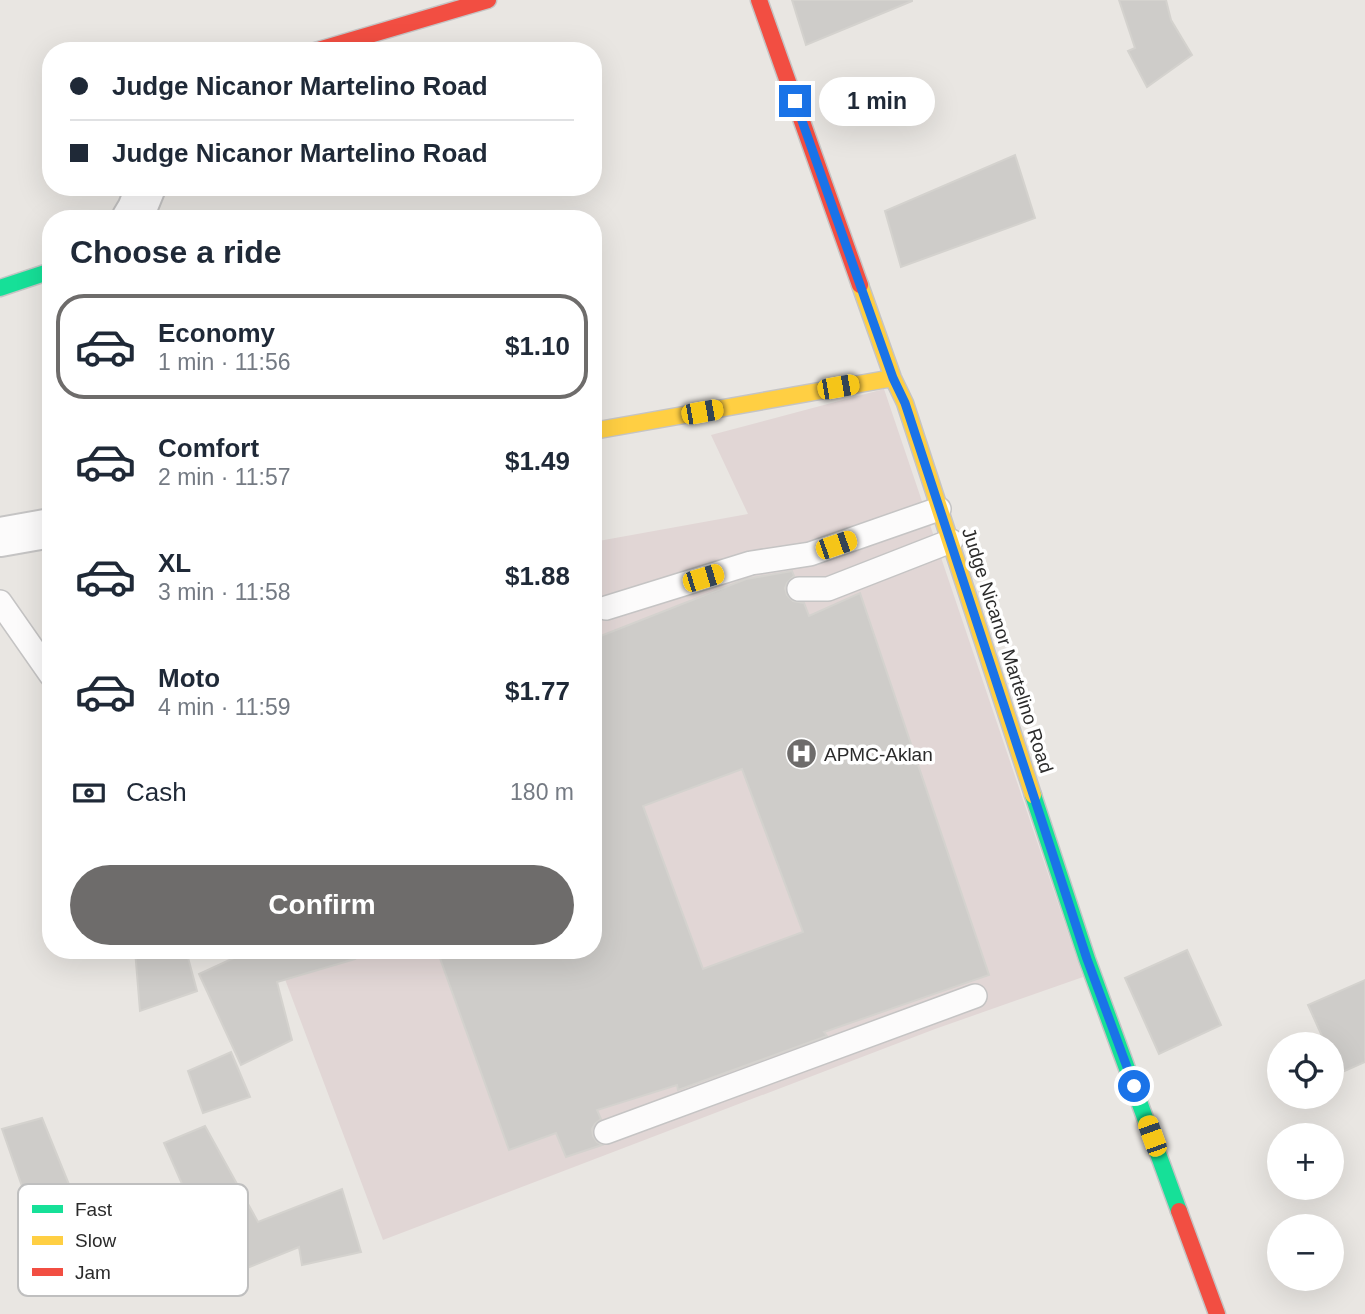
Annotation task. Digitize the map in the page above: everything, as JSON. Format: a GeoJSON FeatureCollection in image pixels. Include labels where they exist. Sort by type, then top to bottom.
{"type":"FeatureCollection","features":[{"type":"Feature","properties":{"kind":"main road"},"geometry":{"type":"LineString","coordinates":[[346,42],[488,0]]}},
{"type":"Feature","properties":{"kind":"main road","name":"Judge Nicanor Martelino Road"},"geometry":{"type":"LineString","coordinates":[[760,0],[893,378],[905,403],[1087,959],[1217,1314]]}},
{"type":"Feature","properties":{"kind":"main road"},"geometry":{"type":"LineString","coordinates":[[0,288],[42,274]]}},
{"type":"Feature","properties":{"kind":"main road"},"geometry":{"type":"LineString","coordinates":[[602,429],[893,378]]}},
{"type":"Feature","properties":{"kind":"street"},"geometry":{"type":"LineString","coordinates":[[0,537],[42,530]]}},
{"type":"Feature","properties":{"kind":"lane"},"geometry":{"type":"LineString","coordinates":[[606,608],[751,563],[810,554],[939,509]]}},
{"type":"Feature","properties":{"kind":"lane"},"geometry":{"type":"LineString","coordinates":[[799,589],[828,589],[951,541]]}},
{"type":"Feature","properties":{"kind":"lane"},"geometry":{"type":"LineString","coordinates":[[0,602],[42,662]]}},
{"type":"Feature","properties":{"kind":"lane"},"geometry":{"type":"LineString","coordinates":[[606,1132],[975,996]]}},
{"type":"Feature","properties":{"kind":"shaded area","name":"APMC-Aklan"},"geometry":{"type":"Polygon","coordinates":[[[884,389],[1083,977],[935,1029],[383,1240],[277,959],[602,959],[602,540],[748,514],[711,435],[884,389]]]}},
{"type":"Feature","properties":{"kind":"building"},"geometry":{"type":"Polygon","coordinates":[[[792,0],[912,0],[912,1],[806,45],[792,0]]]}},
{"type":"Feature","properties":{"kind":"building"},"geometry":{"type":"Polygon","coordinates":[[[1119,0],[1166,0],[1171,20],[1192,55],[1147,87],[1128,51],[1135,48],[1119,0]]]}},
{"type":"Feature","properties":{"kind":"building"},"geometry":{"type":"Polygon","coordinates":[[[1015,155],[1035,218],[901,267],[885,211],[1015,155]]]}},
{"type":"Feature","properties":{"kind":"building"},"geometry":{"type":"Polygon","coordinates":[[[792,571],[794,576],[785,588],[787,595],[793,601],[804,603],[809,616],[860,593],[989,975],[824,1032],[827,1036],[678,1090],[677,1085],[597,1110],[601,1119],[592,1129],[593,1136],[602,1145],[566,1157],[556,1133],[509,1150],[440,959],[602,959],[602,635],[746,579],[792,571]],[[742,769],[643,806],[703,969],[803,932],[742,769]]]}},
{"type":"Feature","properties":{"kind":"building"},"geometry":{"type":"Polygon","coordinates":[[[1187,950],[1221,1025],[1159,1054],[1125,978],[1187,950]]]}},
{"type":"Feature","properties":{"kind":"building"},"geometry":{"type":"Polygon","coordinates":[[[136,959],[188,959],[197,991],[140,1011],[136,959]]]}},
{"type":"Feature","properties":{"kind":"building"},"geometry":{"type":"Polygon","coordinates":[[[232,959],[355,959],[277,982],[292,1040],[241,1065],[199,974],[232,959]]]}},
{"type":"Feature","properties":{"kind":"building"},"geometry":{"type":"Polygon","coordinates":[[[1365,980],[1365,1062],[1344,1071],[1344,1032],[1320,1032],[1308,1005],[1365,980]]]}},
{"type":"Feature","properties":{"kind":"building"},"geometry":{"type":"Polygon","coordinates":[[[231,1052],[250,1097],[203,1113],[188,1071],[231,1052]]]}},
{"type":"Feature","properties":{"kind":"building"},"geometry":{"type":"Polygon","coordinates":[[[42,1118],[69,1184],[21,1184],[2,1129],[42,1118]]]}},
{"type":"Feature","properties":{"kind":"building"},"geometry":{"type":"Polygon","coordinates":[[[205,1126],[237,1184],[182,1184],[164,1143],[205,1126]]]}},
{"type":"Feature","properties":{"kind":"building"},"geometry":{"type":"Polygon","coordinates":[[[342,1189],[361,1252],[302,1265],[299,1247],[248,1268],[248,1204],[258,1222],[342,1189]]]}},
{"type":"Feature","properties":{"kind":"traffic: fast"},"geometry":{"type":"LineString","coordinates":[[0,288],[42,274]]}},
{"type":"Feature","properties":{"kind":"traffic: fast"},"geometry":{"type":"LineString","coordinates":[[1033,795],[1087,959],[1179,1211]]}},
{"type":"Feature","properties":{"kind":"traffic: slow"},"geometry":{"type":"LineString","coordinates":[[860,285],[893,378],[905,403],[1033,795]]}},
{"type":"Feature","properties":{"kind":"traffic: slow"},"geometry":{"type":"LineString","coordinates":[[602,429],[893,378]]}},
{"type":"Feature","properties":{"kind":"traffic: jam"},"geometry":{"type":"LineString","coordinates":[[346,42],[488,0]]}},
{"type":"Feature","properties":{"kind":"traffic: jam"},"geometry":{"type":"LineString","coordinates":[[759,0],[860,285]]}},
{"type":"Feature","properties":{"kind":"traffic: jam"},"geometry":{"type":"LineString","coordinates":[[1179,1211],[1217,1314]]}},
{"type":"Feature","properties":{"kind":"place","name":"APMC-Aklan"},"geometry":{"type":"Point","coordinates":[801,754]}},
{"type":"Feature","properties":{"kind":"route"},"geometry":{"type":"LineString","coordinates":[[795,101],[893,378],[905,403],[1087,959],[1134,1086]]}}]}
